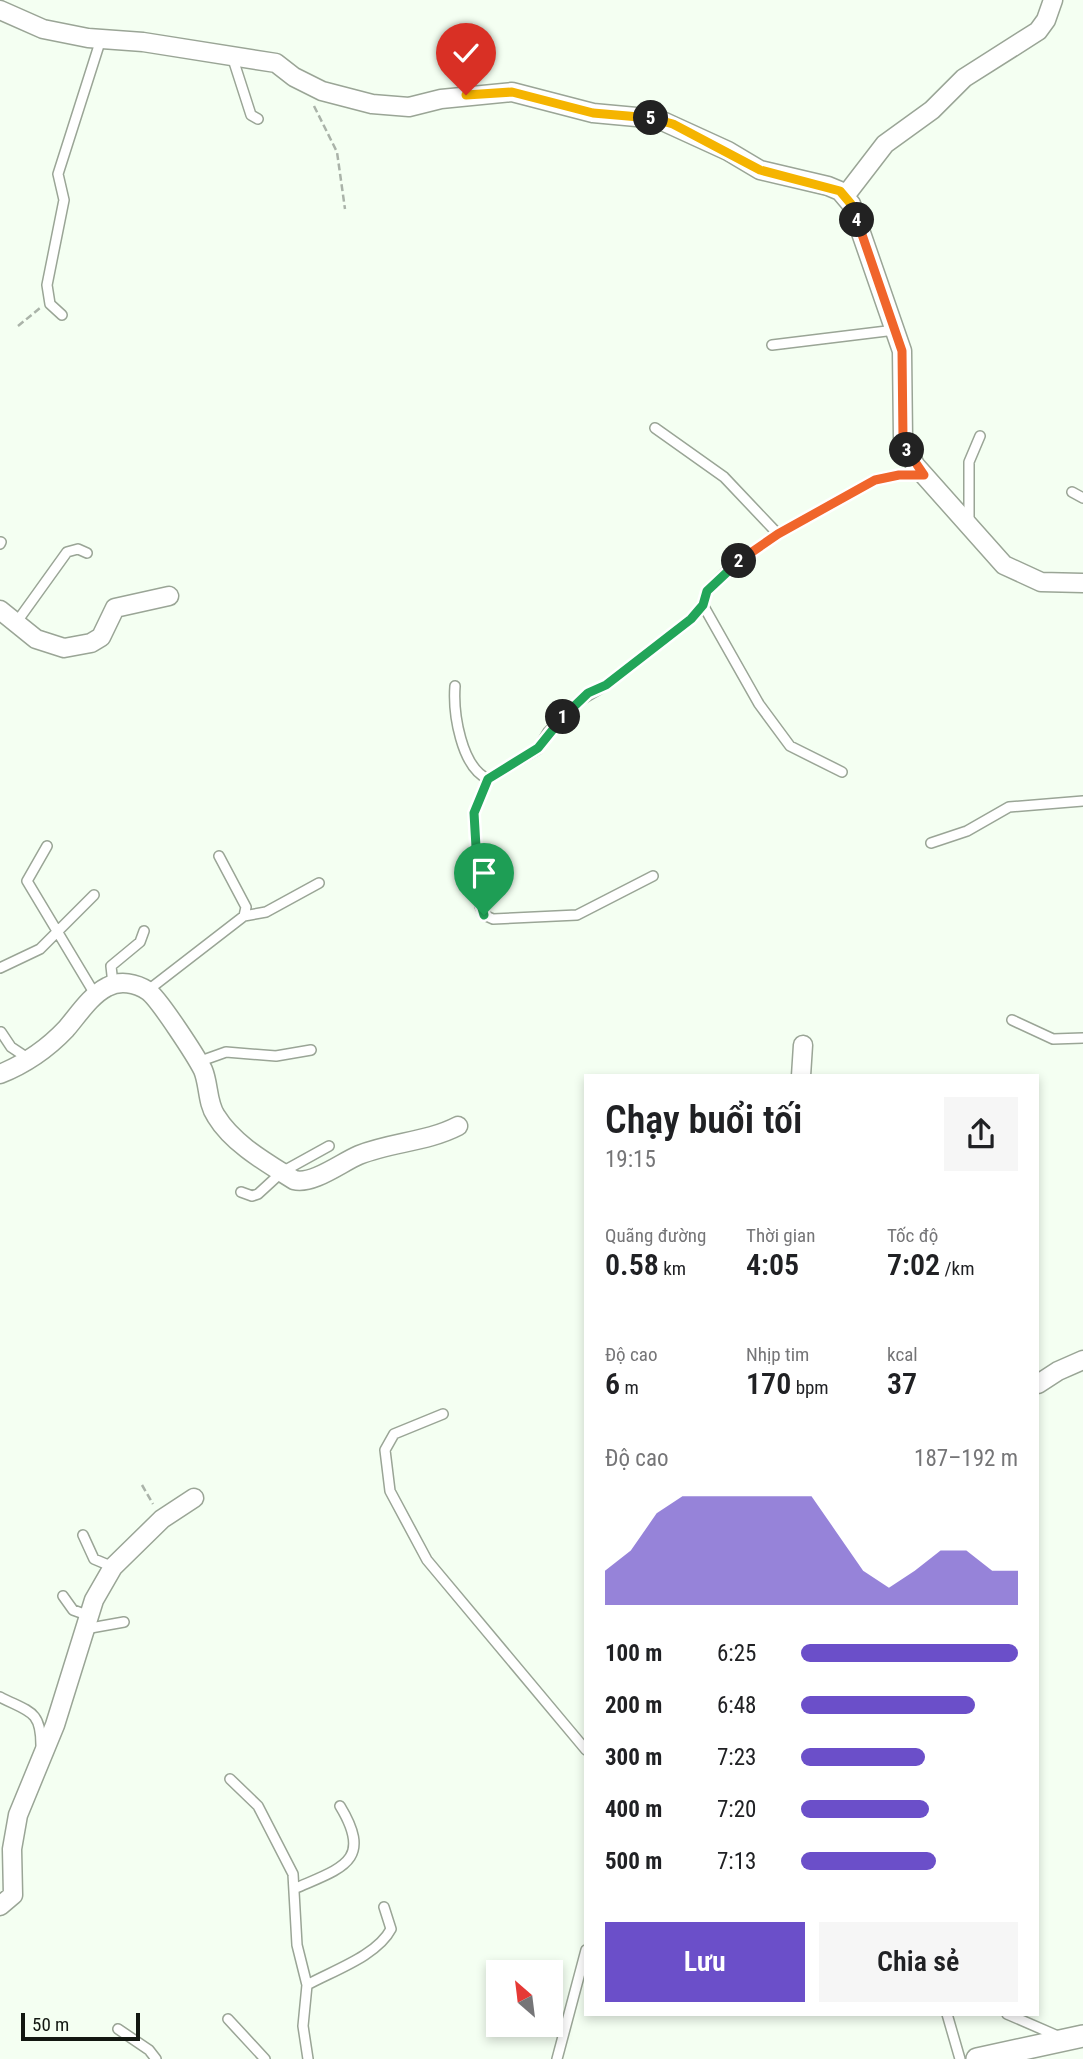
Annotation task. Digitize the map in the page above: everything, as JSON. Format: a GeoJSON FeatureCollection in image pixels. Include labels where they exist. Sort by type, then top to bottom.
{"type":"FeatureCollection","features":[{"type":"Feature","properties":{"kind":"street"},"geometry":{"type":"LineString","coordinates":[[845,196],[885,144],[932,110],[979,67],[1038,31],[1046,20],[1053,0]]}},
{"type":"Feature","properties":{"kind":"street"},"geometry":{"type":"LineString","coordinates":[[0,10],[43,29],[101,39],[231,54],[276,63],[322,91],[372,104],[409,107],[441,99],[512,92],[593,113],[657,119],[728,150],[760,170],[828,186],[845,196],[895,330],[905,369],[903,439],[908,453],[994,558],[1019,574],[1041,582],[1083,583]]}},
{"type":"Feature","properties":{"kind":"street"},"geometry":{"type":"LineString","coordinates":[[0,610],[36,639],[64,648],[101,637],[115,608],[169,596]]}},
{"type":"Feature","properties":{"kind":"street"},"geometry":{"type":"LineString","coordinates":[[0,1074],[29,1059],[64,1031],[96,996],[113,984],[129,984],[147,991],[198,1062],[215,1115],[238,1140],[299,1182],[359,1155],[397,1143],[432,1138],[458,1126]]}},
{"type":"Feature","properties":{"kind":"street"},"geometry":{"type":"LineString","coordinates":[[801,1074],[803,1045]]}},
{"type":"Feature","properties":{"kind":"street"},"geometry":{"type":"LineString","coordinates":[[1039,1383],[1083,1360]]}},
{"type":"Feature","properties":{"kind":"street"},"geometry":{"type":"LineString","coordinates":[[0,1906],[13,1895],[14,1834],[55,1725],[85,1622],[113,1567],[162,1519],[194,1498]]}},
{"type":"Feature","properties":{"kind":"street"},"geometry":{"type":"LineString","coordinates":[[982,2059],[1074,2038]]}},
{"type":"Feature","properties":{"kind":"lane"},"geometry":{"type":"LineString","coordinates":[[62,315],[50,304],[47,285],[50,259],[64,200],[58,174],[101,39]]}},
{"type":"Feature","properties":{"kind":"lane"},"geometry":{"type":"LineString","coordinates":[[231,54],[251,115],[258,119]]}},
{"type":"Feature","properties":{"kind":"lane"},"geometry":{"type":"LineString","coordinates":[[772,345],[895,330]]}},
{"type":"Feature","properties":{"kind":"lane"},"geometry":{"type":"LineString","coordinates":[[655,428],[724,477],[778,534]]}},
{"type":"Feature","properties":{"kind":"lane"},"geometry":{"type":"LineString","coordinates":[[969,528],[969,462],[981,436]]}},
{"type":"Feature","properties":{"kind":"lane"},"geometry":{"type":"LineString","coordinates":[[653,876],[577,915],[493,919],[484,915],[480,906],[473,836],[474,813],[488,779],[538,748],[548,732],[579,701],[606,685],[681,628],[703,605],[707,591],[735,563],[778,534],[875,480],[892,475],[924,475]]}},
{"type":"Feature","properties":{"kind":"lane"},"geometry":{"type":"LineString","coordinates":[[1072,492],[1083,498]]}},
{"type":"Feature","properties":{"kind":"lane"},"geometry":{"type":"LineString","coordinates":[[16,623],[67,552],[78,549],[87,553]]}},
{"type":"Feature","properties":{"kind":"lane"},"geometry":{"type":"LineString","coordinates":[[703,605],[759,704],[790,746],[842,772]]}},
{"type":"Feature","properties":{"kind":"lane"},"geometry":{"type":"LineString","coordinates":[[455,686],[453,712],[461,739],[477,769],[488,779]]}},
{"type":"Feature","properties":{"kind":"lane"},"geometry":{"type":"LineString","coordinates":[[931,843],[967,831],[1009,807],[1083,801]]}},
{"type":"Feature","properties":{"kind":"lane"},"geometry":{"type":"LineString","coordinates":[[47,846],[27,881],[96,996]]}},
{"type":"Feature","properties":{"kind":"lane"},"geometry":{"type":"LineString","coordinates":[[219,856],[246,907],[244,916]]}},
{"type":"Feature","properties":{"kind":"lane"},"geometry":{"type":"LineString","coordinates":[[147,991],[244,916],[266,912],[319,883]]}},
{"type":"Feature","properties":{"kind":"lane"},"geometry":{"type":"LineString","coordinates":[[0,968],[40,949],[94,895]]}},
{"type":"Feature","properties":{"kind":"lane"},"geometry":{"type":"LineString","coordinates":[[113,984],[111,966],[140,942],[144,931]]}},
{"type":"Feature","properties":{"kind":"lane"},"geometry":{"type":"LineString","coordinates":[[1012,1020],[1053,1039],[1083,1038]]}},
{"type":"Feature","properties":{"kind":"lane"},"geometry":{"type":"LineString","coordinates":[[1,1032],[11,1047],[29,1059]]}},
{"type":"Feature","properties":{"kind":"lane"},"geometry":{"type":"LineString","coordinates":[[198,1062],[226,1052],[276,1056],[311,1050]]}},
{"type":"Feature","properties":{"kind":"lane"},"geometry":{"type":"LineString","coordinates":[[241,1192],[252,1196],[258,1194],[282,1172],[328,1146]]}},
{"type":"Feature","properties":{"kind":"lane"},"geometry":{"type":"LineString","coordinates":[[443,1413],[394,1434],[385,1450],[390,1492],[427,1560],[584,1748]]}},
{"type":"Feature","properties":{"kind":"lane"},"geometry":{"type":"LineString","coordinates":[[83,1535],[94,1559],[113,1567]]}},
{"type":"Feature","properties":{"kind":"lane"},"geometry":{"type":"LineString","coordinates":[[63,1596],[85,1622],[124,1622]]}},
{"type":"Feature","properties":{"kind":"lane"},"geometry":{"type":"LineString","coordinates":[[0,1697],[39,1719],[41,1758]]}},
{"type":"Feature","properties":{"kind":"lane"},"geometry":{"type":"LineString","coordinates":[[230,1779],[258,1806],[271,1836],[289,1863],[294,1889],[297,1945],[307,1985],[303,2026],[308,2059]]}},
{"type":"Feature","properties":{"kind":"lane"},"geometry":{"type":"LineString","coordinates":[[294,1889],[336,1870],[350,1857],[356,1839],[340,1806]]}},
{"type":"Feature","properties":{"kind":"lane"},"geometry":{"type":"LineString","coordinates":[[307,1985],[368,1952],[387,1936],[391,1929],[384,1907]]}},
{"type":"Feature","properties":{"kind":"lane"},"geometry":{"type":"LineString","coordinates":[[557,2059],[584,1958]]}},
{"type":"Feature","properties":{"kind":"lane"},"geometry":{"type":"LineString","coordinates":[[948,2016],[960,2059]]}},
{"type":"Feature","properties":{"kind":"lane"},"geometry":{"type":"LineString","coordinates":[[1013,2016],[1074,2038]]}},
{"type":"Feature","properties":{"kind":"lane"},"geometry":{"type":"LineString","coordinates":[[228,2019],[265,2059]]}},
{"type":"Feature","properties":{"kind":"lane"},"geometry":{"type":"LineString","coordinates":[[118,2029],[149,2050],[156,2059]]}},
{"type":"Feature","properties":{"kind":"path"},"geometry":{"type":"LineString","coordinates":[[302,81],[337,152],[345,209]]}},
{"type":"Feature","properties":{"kind":"path"},"geometry":{"type":"LineString","coordinates":[[18,326],[38,309],[50,304]]}},
{"type":"Feature","properties":{"kind":"path"},"geometry":{"type":"LineString","coordinates":[[142,1485],[162,1519]]}},
{"type":"Feature","properties":{"kind":"route"},"geometry":{"type":"LineString","coordinates":[[466,95],[512,92],[593,113],[657,119],[728,150],[760,170],[840,191],[851,204],[902,351],[905,369],[903,439],[915,465],[924,475],[885,476],[875,480],[778,534],[735,563],[707,591],[703,605],[691,619],[606,685],[588,693],[548,732],[538,748],[488,779],[474,813],[473,836],[480,906],[484,915]]}}]}
